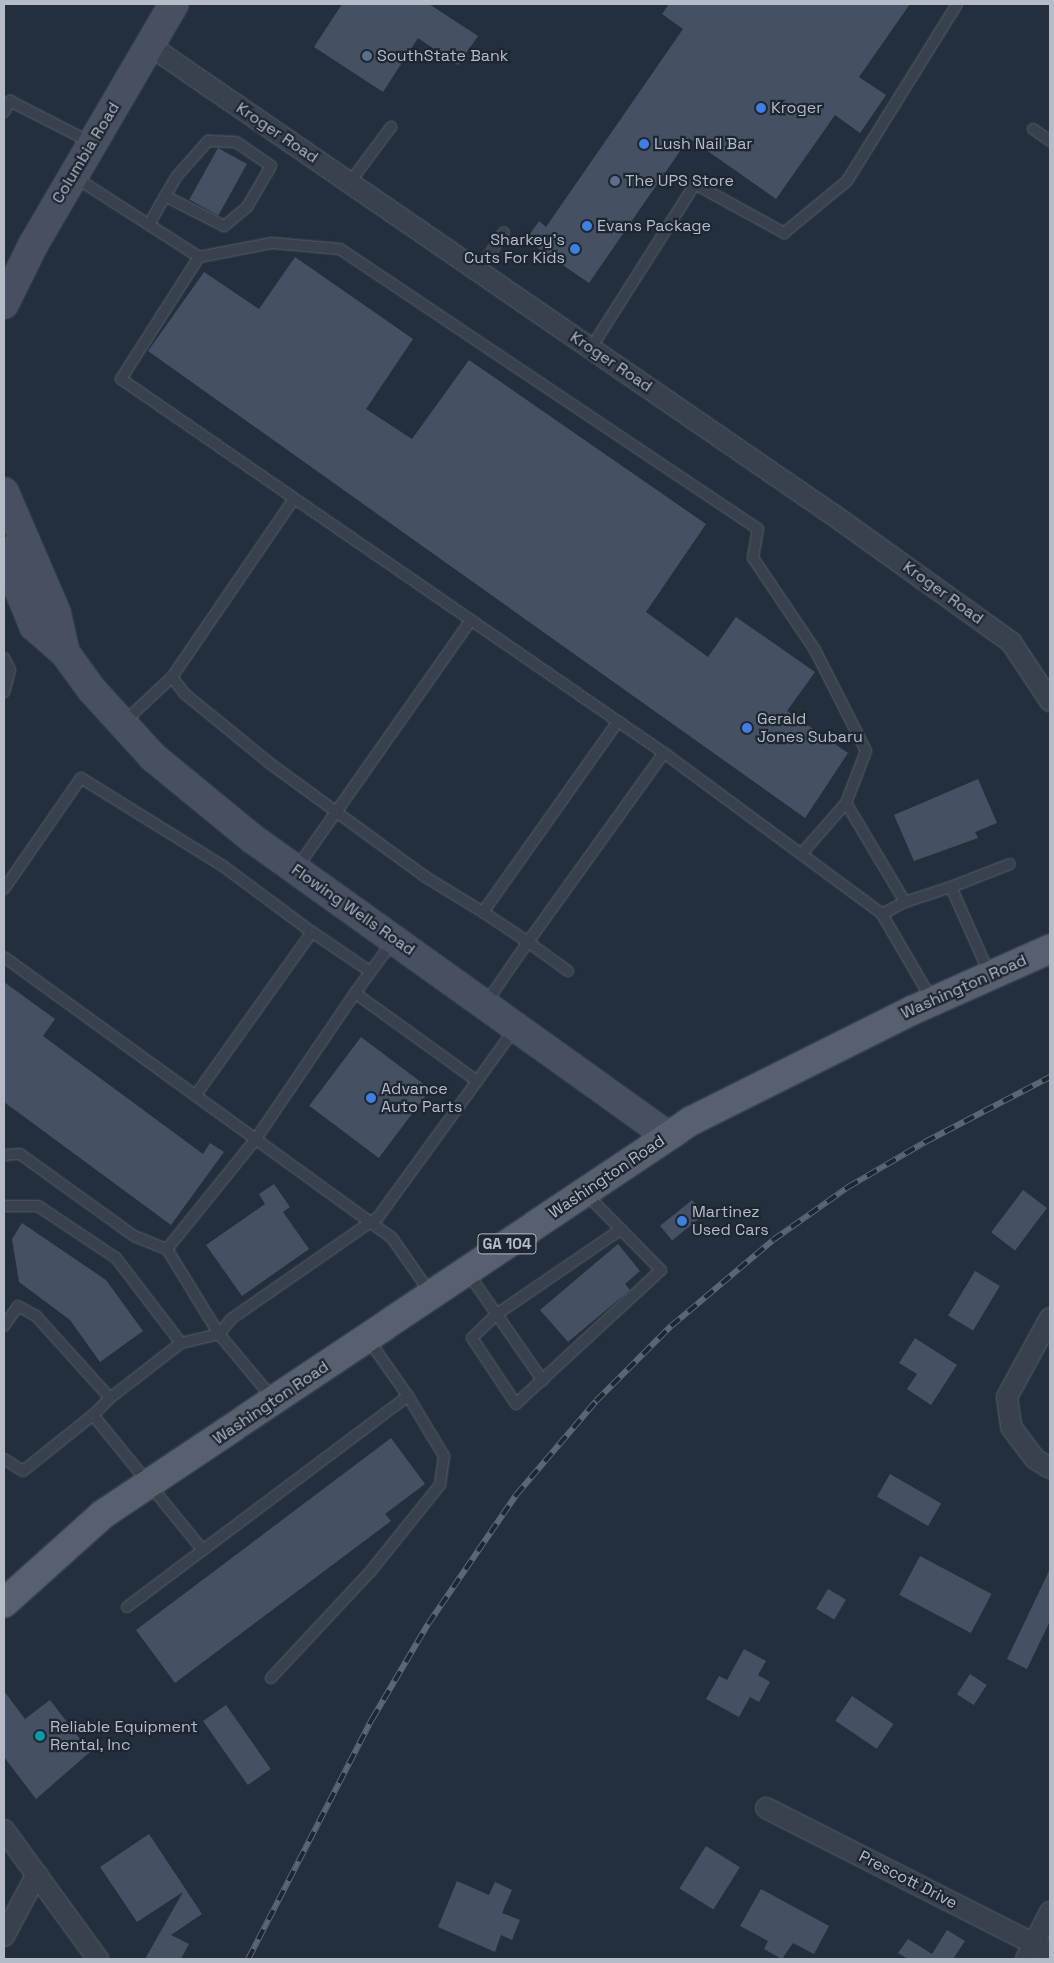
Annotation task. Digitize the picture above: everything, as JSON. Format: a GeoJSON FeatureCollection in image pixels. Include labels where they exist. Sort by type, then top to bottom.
{"type":"FeatureCollection","features":[{"type":"Feature","properties":{"kind":"main road","name":"Columbia Road"},"geometry":{"type":"LineString","coordinates":[[4,304],[33,244],[174,4]]}},
{"type":"Feature","properties":{"kind":"main road"},"geometry":{"type":"LineString","coordinates":[[4,266],[33,244]]}},
{"type":"Feature","properties":{"kind":"main road","name":"Flowing Wells Road"},"geometry":{"type":"LineString","coordinates":[[4,492],[56,613],[65,653]]}},
{"type":"Feature","properties":{"kind":"main road","name":"Flowing Wells Road"},"geometry":{"type":"LineString","coordinates":[[4,552],[34,626],[65,653],[122,724],[153,757],[296,870],[486,1004],[668,1136]]}},
{"type":"Feature","properties":{"kind":"main road","name":"Washington Road"},"geometry":{"type":"LineString","coordinates":[[4,1603],[102,1515],[668,1136],[739,1096],[933,1001],[1050,949]]}},
{"type":"Feature","properties":{"kind":"street","name":"Kroger Road"},"geometry":{"type":"LineString","coordinates":[[149,45],[591,348],[1011,642],[1050,701]]}},
{"type":"Feature","properties":{"kind":"street"},"geometry":{"type":"LineString","coordinates":[[1050,1318],[1008,1397],[1011,1427],[1035,1459],[1050,1468]]}},
{"type":"Feature","properties":{"kind":"street","name":"Prescott Drive"},"geometry":{"type":"LineString","coordinates":[[766,1808],[1037,1952]]}},
{"type":"Feature","properties":{"kind":"street"},"geometry":{"type":"LineString","coordinates":[[4,1830],[98,1959]]}},
{"type":"Feature","properties":{"kind":"street"},"geometry":{"type":"LineString","coordinates":[[4,1936],[37,1874]]}},
{"type":"Feature","properties":{"kind":"street"},"geometry":{"type":"LineString","coordinates":[[1037,1952],[1050,1912]]}},
{"type":"Feature","properties":{"kind":"lane"},"geometry":{"type":"LineString","coordinates":[[591,348],[695,184],[784,233],[847,182],[957,4]]}},
{"type":"Feature","properties":{"kind":"lane"},"geometry":{"type":"LineString","coordinates":[[4,112],[7,102],[93,144]]}},
{"type":"Feature","properties":{"kind":"lane"},"geometry":{"type":"LineString","coordinates":[[350,182],[391,127]]}},
{"type":"Feature","properties":{"kind":"lane"},"geometry":{"type":"LineString","coordinates":[[1033,129],[1050,141]]}},
{"type":"Feature","properties":{"kind":"lane"},"geometry":{"type":"LineString","coordinates":[[150,223],[165,196],[208,141],[236,142],[271,166],[247,207],[224,226],[165,196]]}},
{"type":"Feature","properties":{"kind":"lane"},"geometry":{"type":"LineString","coordinates":[[73,176],[150,223],[199,257],[272,243],[340,249],[758,529],[753,558],[815,650],[866,751],[846,804],[803,852]]}},
{"type":"Feature","properties":{"kind":"lane"},"geometry":{"type":"LineString","coordinates":[[479,271],[504,232]]}},
{"type":"Feature","properties":{"kind":"lane"},"geometry":{"type":"LineString","coordinates":[[199,257],[121,379],[293,500],[618,721],[803,852],[882,914],[933,1001]]}},
{"type":"Feature","properties":{"kind":"lane"},"geometry":{"type":"LineString","coordinates":[[122,724],[172,676],[293,500]]}},
{"type":"Feature","properties":{"kind":"lane"},"geometry":{"type":"LineString","coordinates":[[296,870],[470,620]]}},
{"type":"Feature","properties":{"kind":"lane"},"geometry":{"type":"LineString","coordinates":[[4,658],[10,670],[4,692]]}},
{"type":"Feature","properties":{"kind":"lane"},"geometry":{"type":"LineString","coordinates":[[172,676],[185,694],[337,813],[424,876],[483,912],[568,971]]}},
{"type":"Feature","properties":{"kind":"lane"},"geometry":{"type":"LineString","coordinates":[[483,912],[618,721]]}},
{"type":"Feature","properties":{"kind":"lane"},"geometry":{"type":"LineString","coordinates":[[486,1004],[528,942],[664,753]]}},
{"type":"Feature","properties":{"kind":"lane"},"geometry":{"type":"LineString","coordinates":[[4,889],[81,778],[223,866],[312,932],[371,972]]}},
{"type":"Feature","properties":{"kind":"lane"},"geometry":{"type":"LineString","coordinates":[[846,804],[905,902]]}},
{"type":"Feature","properties":{"kind":"lane"},"geometry":{"type":"LineString","coordinates":[[882,914],[905,902],[951,887],[1010,864]]}},
{"type":"Feature","properties":{"kind":"lane"},"geometry":{"type":"LineString","coordinates":[[951,887],[990,976]]}},
{"type":"Feature","properties":{"kind":"lane"},"geometry":{"type":"LineString","coordinates":[[194,1096],[312,932]]}},
{"type":"Feature","properties":{"kind":"lane"},"geometry":{"type":"LineString","coordinates":[[167,1249],[255,1140],[394,939]]}},
{"type":"Feature","properties":{"kind":"lane"},"geometry":{"type":"LineString","coordinates":[[4,957],[392,1238],[431,1295]]}},
{"type":"Feature","properties":{"kind":"lane"},"geometry":{"type":"LineString","coordinates":[[355,993],[478,1081]]}},
{"type":"Feature","properties":{"kind":"lane"},"geometry":{"type":"LineString","coordinates":[[4,1459],[23,1471],[93,1415],[110,1398],[181,1343],[219,1334],[232,1319],[379,1216],[517,1027]]}},
{"type":"Feature","properties":{"kind":"lane"},"geometry":{"type":"LineString","coordinates":[[4,1156],[20,1154],[134,1236],[167,1249],[219,1334],[274,1400]]}},
{"type":"Feature","properties":{"kind":"lane"},"geometry":{"type":"LineString","coordinates":[[585,1192],[661,1270],[516,1404],[472,1338],[497,1314],[621,1229]]}},
{"type":"Feature","properties":{"kind":"lane"},"geometry":{"type":"LineString","coordinates":[[4,1206],[38,1206],[116,1258],[181,1343]]}},
{"type":"Feature","properties":{"kind":"lane"},"geometry":{"type":"LineString","coordinates":[[467,1271],[543,1381]]}},
{"type":"Feature","properties":{"kind":"lane"},"geometry":{"type":"LineString","coordinates":[[4,1326],[18,1306],[36,1316],[110,1398]]}},
{"type":"Feature","properties":{"kind":"lane"},"geometry":{"type":"LineString","coordinates":[[271,1678],[370,1572],[440,1484],[444,1456],[408,1396],[367,1338]]}},
{"type":"Feature","properties":{"kind":"lane"},"geometry":{"type":"LineString","coordinates":[[127,1607],[408,1396]]}},
{"type":"Feature","properties":{"kind":"lane"},"geometry":{"type":"LineString","coordinates":[[93,1415],[147,1486],[202,1549]]}},
{"type":"Feature","properties":{"kind":"building","name":"SouthState Bank"},"geometry":{"type":"Polygon","coordinates":[[[342,4],[429,4],[478,36],[458,65],[418,38],[383,92],[314,47],[342,4]]]}},
{"type":"Feature","properties":{"kind":"building","name":"Kroger"},"geometry":{"type":"Polygon","coordinates":[[[669,4],[910,4],[859,77],[886,95],[860,133],[835,115],[776,199],[689,138],[589,283],[526,240],[539,221],[546,227],[683,29],[662,14],[669,4]]]}},
{"type":"Feature","properties":{"kind":"building"},"geometry":{"type":"Polygon","coordinates":[[[218,148],[247,164],[218,216],[189,200],[218,148]]]}},
{"type":"Feature","properties":{"kind":"building"},"geometry":{"type":"Polygon","coordinates":[[[295,257],[413,339],[366,409],[412,439],[469,360],[706,524],[646,612],[708,657],[736,617],[815,672],[787,711],[848,753],[805,818],[148,351],[204,272],[259,309],[295,257]]]}},
{"type":"Feature","properties":{"kind":"building"},"geometry":{"type":"Polygon","coordinates":[[[978,779],[997,823],[975,832],[978,838],[914,861],[894,815],[978,779]]]}},
{"type":"Feature","properties":{"kind":"building"},"geometry":{"type":"Polygon","coordinates":[[[4,982],[55,1019],[43,1036],[203,1154],[210,1143],[224,1152],[171,1225],[4,1102],[4,982]]]}},
{"type":"Feature","properties":{"kind":"building","name":"Advance Auto Parts"},"geometry":{"type":"Polygon","coordinates":[[[361,1037],[430,1089],[379,1158],[309,1106],[361,1037]]]}},
{"type":"Feature","properties":{"kind":"building"},"geometry":{"type":"Polygon","coordinates":[[[274,1184],[290,1207],[283,1212],[309,1249],[242,1296],[206,1245],[265,1204],[259,1194],[274,1184]]]}},
{"type":"Feature","properties":{"kind":"building"},"geometry":{"type":"Polygon","coordinates":[[[1023,1190],[1047,1208],[1015,1250],[991,1232],[1023,1190]]]}},
{"type":"Feature","properties":{"kind":"building","name":"Martinez Used Cars"},"geometry":{"type":"Polygon","coordinates":[[[692,1200],[704,1215],[672,1241],[660,1226],[692,1200]]]}},
{"type":"Feature","properties":{"kind":"building"},"geometry":{"type":"Polygon","coordinates":[[[22,1223],[106,1280],[143,1331],[100,1362],[70,1320],[19,1282],[12,1239],[22,1223]]]}},
{"type":"Feature","properties":{"kind":"building"},"geometry":{"type":"Polygon","coordinates":[[[618,1244],[640,1271],[625,1284],[630,1290],[568,1342],[540,1310],[618,1244]]]}},
{"type":"Feature","properties":{"kind":"building"},"geometry":{"type":"Polygon","coordinates":[[[975,1271],[1000,1286],[973,1331],[948,1316],[975,1271]]]}},
{"type":"Feature","properties":{"kind":"building"},"geometry":{"type":"Polygon","coordinates":[[[915,1338],[957,1365],[931,1405],[907,1389],[917,1374],[899,1363],[915,1338]]]}},
{"type":"Feature","properties":{"kind":"building"},"geometry":{"type":"Polygon","coordinates":[[[391,1438],[425,1484],[385,1514],[391,1521],[175,1683],[136,1630],[391,1438]]]}},
{"type":"Feature","properties":{"kind":"building"},"geometry":{"type":"Polygon","coordinates":[[[890,1474],[941,1504],[928,1526],[877,1497],[890,1474]]]}},
{"type":"Feature","properties":{"kind":"building"},"geometry":{"type":"Polygon","coordinates":[[[920,1556],[992,1594],[971,1633],[899,1595],[920,1556]]]}},
{"type":"Feature","properties":{"kind":"building"},"geometry":{"type":"Polygon","coordinates":[[[1050,1569],[1050,1621],[1027,1669],[1007,1659],[1050,1569]]]}},
{"type":"Feature","properties":{"kind":"building"},"geometry":{"type":"Polygon","coordinates":[[[828,1589],[846,1600],[834,1620],[816,1609],[828,1589]]]}},
{"type":"Feature","properties":{"kind":"building"},"geometry":{"type":"Polygon","coordinates":[[[744,1649],[766,1661],[758,1675],[770,1682],[759,1702],[750,1697],[739,1717],[706,1699],[719,1676],[727,1680],[744,1649]]]}},
{"type":"Feature","properties":{"kind":"building"},"geometry":{"type":"Polygon","coordinates":[[[970,1674],[987,1685],[974,1705],[957,1694],[970,1674]]]}},
{"type":"Feature","properties":{"kind":"building","name":"Reliable Equipment Rental, Inc"},"geometry":{"type":"Polygon","coordinates":[[[4,1691],[25,1719],[50,1700],[90,1752],[36,1799],[4,1757],[4,1691]]]}},
{"type":"Feature","properties":{"kind":"building"},"geometry":{"type":"Polygon","coordinates":[[[852,1696],[893,1724],[877,1749],[835,1721],[852,1696]]]}},
{"type":"Feature","properties":{"kind":"building"},"geometry":{"type":"Polygon","coordinates":[[[226,1705],[271,1769],[248,1785],[203,1721],[226,1705]]]}},
{"type":"Feature","properties":{"kind":"building"},"geometry":{"type":"Polygon","coordinates":[[[149,1834],[202,1914],[171,1935],[189,1944],[181,1959],[145,1959],[183,1892],[137,1922],[100,1867],[149,1834]]]}},
{"type":"Feature","properties":{"kind":"building"},"geometry":{"type":"Polygon","coordinates":[[[706,1846],[740,1867],[713,1910],[680,1888],[706,1846]]]}},
{"type":"Feature","properties":{"kind":"building"},"geometry":{"type":"Polygon","coordinates":[[[457,1881],[489,1895],[495,1882],[512,1890],[502,1913],[520,1920],[512,1940],[501,1935],[495,1952],[438,1927],[457,1881]]]}},
{"type":"Feature","properties":{"kind":"building"},"geometry":{"type":"Polygon","coordinates":[[[761,1889],[829,1926],[814,1954],[793,1943],[782,1959],[764,1949],[768,1941],[740,1926],[761,1889]]]}},
{"type":"Feature","properties":{"kind":"building"},"geometry":{"type":"Polygon","coordinates":[[[947,1930],[965,1941],[953,1959],[908,1959],[898,1953],[908,1939],[932,1954],[947,1930]]]}},
{"type":"Feature","properties":{"kind":"railway"},"geometry":{"type":"LineString","coordinates":[[248,1959],[372,1719],[428,1624],[516,1495],[596,1401],[671,1326],[773,1240],[848,1187],[925,1142],[1050,1077]]}},
{"type":"Feature","properties":{"kind":"place","name":"SouthState Bank"},"geometry":{"type":"Point","coordinates":[367,56]}},
{"type":"Feature","properties":{"kind":"place","name":"Kroger"},"geometry":{"type":"Point","coordinates":[761,108]}},
{"type":"Feature","properties":{"kind":"place","name":"Lush Nail Bar"},"geometry":{"type":"Point","coordinates":[644,144]}},
{"type":"Feature","properties":{"kind":"place","name":"The UPS Store"},"geometry":{"type":"Point","coordinates":[615,181]}},
{"type":"Feature","properties":{"kind":"place","name":"Evans Package"},"geometry":{"type":"Point","coordinates":[587,226]}},
{"type":"Feature","properties":{"kind":"place","name":"Sharkey's Cuts For Kids"},"geometry":{"type":"Point","coordinates":[575,249]}},
{"type":"Feature","properties":{"kind":"place","name":"Gerald Jones Subaru"},"geometry":{"type":"Point","coordinates":[747,728]}},
{"type":"Feature","properties":{"kind":"place","name":"Advance Auto Parts"},"geometry":{"type":"Point","coordinates":[371,1098]}},
{"type":"Feature","properties":{"kind":"place","name":"Martinez Used Cars"},"geometry":{"type":"Point","coordinates":[682,1221]}},
{"type":"Feature","properties":{"kind":"place","name":"Reliable Equipment Rental, Inc"},"geometry":{"type":"Point","coordinates":[40,1736]}}]}
